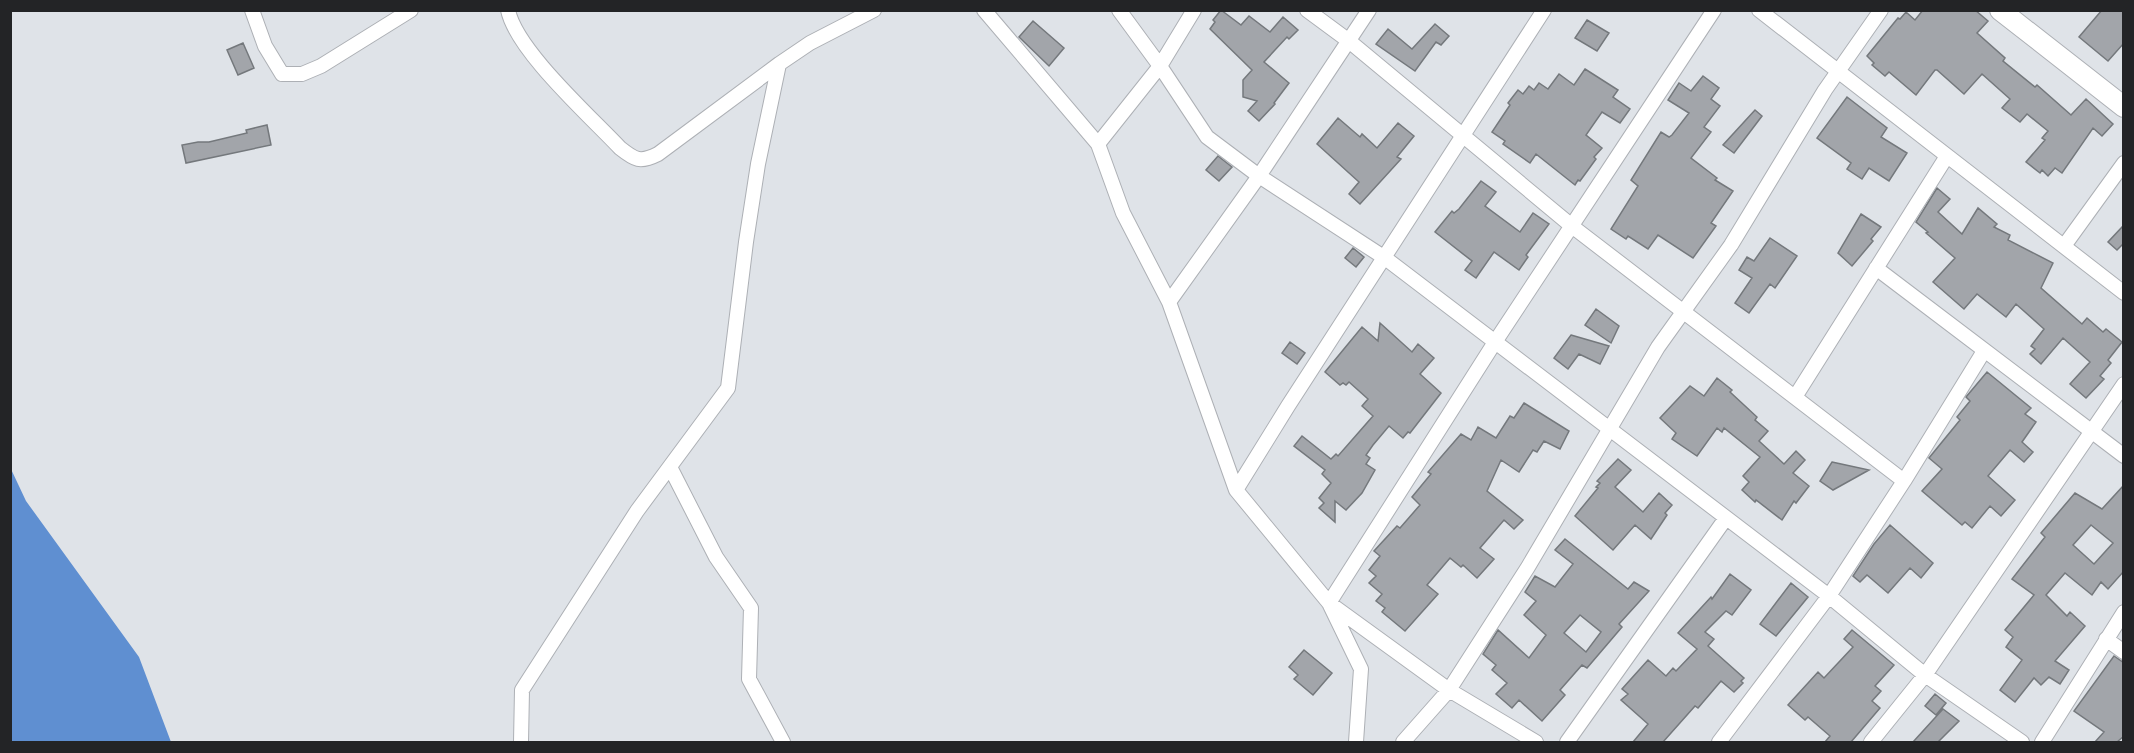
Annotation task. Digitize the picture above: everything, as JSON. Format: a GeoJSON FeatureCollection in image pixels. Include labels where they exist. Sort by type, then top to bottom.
{"type":"FeatureCollection","features":[{"type":"Feature","properties":{"kind":"main road"},"geometry":{"type":"LineString","coordinates":[[2000,10],[2124,107]]}},
{"type":"Feature","properties":{"kind":"street"},"geometry":{"type":"LineString","coordinates":[[252,10],[266,46],[282,74],[302,74],[321,66],[411,10]]}},
{"type":"Feature","properties":{"kind":"street"},"geometry":{"type":"LineString","coordinates":[[508,10],[509,17],[526,48],[620,148],[637,160],[647,160],[658,154],[810,43],[874,10]]}},
{"type":"Feature","properties":{"kind":"street"},"geometry":{"type":"LineString","coordinates":[[984,10],[1098,144],[1123,213],[1169,302],[1236,490],[1329,603],[1361,669],[1356,742]]}},
{"type":"Feature","properties":{"kind":"street"},"geometry":{"type":"LineString","coordinates":[[1119,10],[1160,66],[1207,137],[1258,176],[1385,258],[1829,596],[1925,675],[2022,742]]}},
{"type":"Feature","properties":{"kind":"street"},"geometry":{"type":"LineString","coordinates":[[1098,144],[1160,66],[1194,10]]}},
{"type":"Feature","properties":{"kind":"street"},"geometry":{"type":"LineString","coordinates":[[1308,10],[1349,41],[1573,227],[1904,481]]}},
{"type":"Feature","properties":{"kind":"street"},"geometry":{"type":"LineString","coordinates":[[1169,302],[1258,176],[1369,10]]}},
{"type":"Feature","properties":{"kind":"street"},"geometry":{"type":"LineString","coordinates":[[1236,490],[1544,10]]}},
{"type":"Feature","properties":{"kind":"street"},"geometry":{"type":"LineString","coordinates":[[1329,603],[1495,342],[1714,10]]}},
{"type":"Feature","properties":{"kind":"street"},"geometry":{"type":"LineString","coordinates":[[1759,10],[2124,293]]}},
{"type":"Feature","properties":{"kind":"street"},"geometry":{"type":"LineString","coordinates":[[1403,742],[1449,690],[1528,567],[1659,348],[1731,245],[1838,71],[1881,10]]}},
{"type":"Feature","properties":{"kind":"street"},"geometry":{"type":"LineString","coordinates":[[521,742],[522,690],[637,511],[728,388],[756,175],[779,64]]}},
{"type":"Feature","properties":{"kind":"street"},"geometry":{"type":"LineString","coordinates":[[1795,397],[1947,156]]}},
{"type":"Feature","properties":{"kind":"street"},"geometry":{"type":"LineString","coordinates":[[2064,246],[2124,163]]}},
{"type":"Feature","properties":{"kind":"street"},"geometry":{"type":"LineString","coordinates":[[1875,268],[2124,456]]}},
{"type":"Feature","properties":{"kind":"street"},"geometry":{"type":"LineString","coordinates":[[1719,742],[1829,596],[1904,481],[1984,351]]}},
{"type":"Feature","properties":{"kind":"street"},"geometry":{"type":"LineString","coordinates":[[1871,742],[1925,675],[2124,384]]}},
{"type":"Feature","properties":{"kind":"street"},"geometry":{"type":"LineString","coordinates":[[670,467],[716,557],[751,608],[749,679],[783,742]]}},
{"type":"Feature","properties":{"kind":"street"},"geometry":{"type":"LineString","coordinates":[[1567,742],[1726,518]]}},
{"type":"Feature","properties":{"kind":"street"},"geometry":{"type":"LineString","coordinates":[[1329,603],[1449,690],[1536,742]]}},
{"type":"Feature","properties":{"kind":"street"},"geometry":{"type":"LineString","coordinates":[[2042,742],[2124,612]]}},
{"type":"Feature","properties":{"kind":"street"},"geometry":{"type":"LineString","coordinates":[[2106,639],[2124,652]]}},
{"type":"Feature","properties":{"kind":"water"},"geometry":{"type":"Polygon","coordinates":[[[10,467],[26,501],[139,657],[171,742],[11,742],[10,467]]]}},
{"type":"Feature","properties":{"kind":"building"},"geometry":{"type":"Polygon","coordinates":[[[1221,10],[1241,25],[1249,16],[1270,32],[1283,17],[1298,30],[1289,39],[1287,37],[1264,62],[1289,83],[1275,104],[1259,121],[1248,111],[1257,101],[1243,97],[1243,80],[1252,70],[1210,29],[1215,22],[1213,20],[1221,10]]]}},
{"type":"Feature","properties":{"kind":"building"},"geometry":{"type":"Polygon","coordinates":[[[1923,10],[1975,10],[1988,21],[1977,33],[2005,58],[2003,61],[2035,87],[2037,85],[2071,115],[2086,99],[2113,124],[2102,136],[2093,128],[2062,173],[2055,168],[2048,176],[2042,170],[2040,173],[2026,162],[2045,140],[2042,138],[2048,131],[2027,114],[2020,122],[2002,108],[2010,99],[1982,74],[1964,94],[1935,70],[1916,95],[1889,72],[1885,76],[1872,65],[1874,63],[1867,56],[1898,18],[1900,19],[1906,12],[1915,20],[1923,10]]]}},
{"type":"Feature","properties":{"kind":"building"},"geometry":{"type":"Polygon","coordinates":[[[2102,10],[2124,10],[2124,43],[2108,61],[2079,37],[2102,10]]]}},
{"type":"Feature","properties":{"kind":"building"},"geometry":{"type":"Polygon","coordinates":[[[1587,20],[1609,33],[1597,51],[1575,38],[1587,20]]]}},
{"type":"Feature","properties":{"kind":"building"},"geometry":{"type":"Polygon","coordinates":[[[1033,21],[1064,48],[1049,66],[1019,37],[1033,21]]]}},
{"type":"Feature","properties":{"kind":"building"},"geometry":{"type":"Polygon","coordinates":[[[1435,24],[1449,36],[1441,45],[1436,42],[1415,71],[1376,44],[1388,29],[1412,49],[1435,24]]]}},
{"type":"Feature","properties":{"kind":"building"},"geometry":{"type":"Polygon","coordinates":[[[243,43],[254,68],[238,75],[227,50],[243,43]]]}},
{"type":"Feature","properties":{"kind":"building"},"geometry":{"type":"Polygon","coordinates":[[[1585,69],[1618,90],[1613,97],[1630,109],[1620,123],[1602,112],[1586,135],[1602,148],[1575,185],[1536,154],[1530,163],[1503,144],[1505,141],[1492,132],[1518,90],[1523,94],[1529,86],[1534,90],[1539,83],[1548,89],[1559,74],[1574,85],[1585,69]]]}},
{"type":"Feature","properties":{"kind":"building"},"geometry":{"type":"Polygon","coordinates":[[[1703,76],[1719,88],[1711,99],[1720,106],[1704,127],[1711,132],[1691,158],[1717,178],[1715,180],[1733,191],[1711,223],[1716,226],[1693,258],[1658,235],[1648,249],[1628,236],[1626,239],[1611,229],[1638,186],[1631,180],[1661,132],[1669,137],[1672,135],[1689,113],[1668,100],[1679,83],[1691,91],[1703,76]]]}},
{"type":"Feature","properties":{"kind":"building"},"geometry":{"type":"Polygon","coordinates":[[[1847,97],[1887,128],[1881,137],[1907,153],[1889,181],[1869,168],[1862,179],[1847,169],[1851,163],[1817,138],[1847,97]]]}},
{"type":"Feature","properties":{"kind":"building"},"geometry":{"type":"Polygon","coordinates":[[[1755,110],[1762,116],[1734,153],[1723,145],[1755,110]]]}},
{"type":"Feature","properties":{"kind":"building"},"geometry":{"type":"Polygon","coordinates":[[[1338,118],[1360,137],[1362,134],[1377,148],[1398,123],[1414,136],[1397,157],[1401,159],[1360,204],[1349,194],[1359,182],[1317,144],[1338,118]]]}},
{"type":"Feature","properties":{"kind":"building"},"geometry":{"type":"Polygon","coordinates":[[[267,125],[271,145],[186,163],[182,145],[209,142],[247,133],[246,130],[267,125]]]}},
{"type":"Feature","properties":{"kind":"building"},"geometry":{"type":"Polygon","coordinates":[[[1218,156],[1232,167],[1219,181],[1206,170],[1218,156]]]}},
{"type":"Feature","properties":{"kind":"building"},"geometry":{"type":"Polygon","coordinates":[[[1481,181],[1496,192],[1485,206],[1520,232],[1533,213],[1549,224],[1526,255],[1528,257],[1519,270],[1494,252],[1476,278],[1465,270],[1472,261],[1435,232],[1452,211],[1454,213],[1459,209],[1481,181]]]}},
{"type":"Feature","properties":{"kind":"building"},"geometry":{"type":"Polygon","coordinates":[[[1937,188],[1950,199],[1938,212],[1962,234],[1978,208],[1997,224],[1994,227],[2010,235],[2008,240],[2053,263],[2041,288],[2082,324],[2087,318],[2103,332],[2106,329],[2122,342],[2108,360],[2111,363],[2100,376],[2104,379],[2086,398],[2070,384],[2090,362],[2063,338],[2041,364],[2030,354],[2035,349],[2031,346],[2044,329],[2016,304],[2006,317],[1977,294],[1964,309],[1933,282],[1955,258],[1916,222],[1937,188]]]}},
{"type":"Feature","properties":{"kind":"building"},"geometry":{"type":"Polygon","coordinates":[[[1861,214],[1881,227],[1871,239],[1873,241],[1852,266],[1838,253],[1861,214]]]}},
{"type":"Feature","properties":{"kind":"building"},"geometry":{"type":"Polygon","coordinates":[[[2124,225],[2124,243],[2117,250],[2108,242],[2124,225]]]}},
{"type":"Feature","properties":{"kind":"building"},"geometry":{"type":"Polygon","coordinates":[[[1770,238],[1797,256],[1775,288],[1770,284],[1749,313],[1735,303],[1752,278],[1739,270],[1747,257],[1754,261],[1770,238]]]}},
{"type":"Feature","properties":{"kind":"building"},"geometry":{"type":"Polygon","coordinates":[[[1353,248],[1364,257],[1356,267],[1345,258],[1353,248]]]}},
{"type":"Feature","properties":{"kind":"building"},"geometry":{"type":"Polygon","coordinates":[[[1596,309],[1619,326],[1611,343],[1585,325],[1596,309]]]}},
{"type":"Feature","properties":{"kind":"building"},"geometry":{"type":"Polygon","coordinates":[[[1380,323],[1412,352],[1418,344],[1434,358],[1420,374],[1441,393],[1410,433],[1408,432],[1403,438],[1389,426],[1373,445],[1366,455],[1370,458],[1366,464],[1375,470],[1362,493],[1346,510],[1335,501],[1335,522],[1319,508],[1324,503],[1319,498],[1331,483],[1322,474],[1325,470],[1294,446],[1302,436],[1331,459],[1336,454],[1338,456],[1373,416],[1362,406],[1368,399],[1349,382],[1346,385],[1343,383],[1340,385],[1325,372],[1362,327],[1378,341],[1380,323]]]}},
{"type":"Feature","properties":{"kind":"building"},"geometry":{"type":"Polygon","coordinates":[[[1571,335],[1609,346],[1600,364],[1579,354],[1568,369],[1554,358],[1571,335]]]}},
{"type":"Feature","properties":{"kind":"building"},"geometry":{"type":"Polygon","coordinates":[[[1290,342],[1305,353],[1297,364],[1282,353],[1290,342]]]}},
{"type":"Feature","properties":{"kind":"building"},"geometry":{"type":"Polygon","coordinates":[[[1987,372],[2031,408],[2025,414],[2036,422],[2022,442],[2033,452],[2024,462],[2010,450],[1988,476],[2015,500],[2001,516],[1990,506],[1972,528],[1965,522],[1962,525],[1922,491],[1942,469],[1929,458],[1960,420],[1957,417],[1970,401],[1966,397],[1987,372]]]}},
{"type":"Feature","properties":{"kind":"building"},"geometry":{"type":"Polygon","coordinates":[[[1717,378],[1732,390],[1730,392],[1757,417],[1755,420],[1768,431],[1759,441],[1784,464],[1796,451],[1805,460],[1793,473],[1809,486],[1796,503],[1794,501],[1782,520],[1742,490],[1749,482],[1743,476],[1760,457],[1724,428],[1722,432],[1717,428],[1697,456],[1672,439],[1676,433],[1660,418],[1690,386],[1704,396],[1717,378]]]}},
{"type":"Feature","properties":{"kind":"building"},"geometry":{"type":"Polygon","coordinates":[[[1524,403],[1569,431],[1560,449],[1544,441],[1537,452],[1533,450],[1519,472],[1501,460],[1487,491],[1523,520],[1514,529],[1504,520],[1480,548],[1494,559],[1477,578],[1463,565],[1461,567],[1450,558],[1427,585],[1438,594],[1405,631],[1382,612],[1385,608],[1376,601],[1382,594],[1369,583],[1376,576],[1369,570],[1380,556],[1374,551],[1397,526],[1400,528],[1420,505],[1412,497],[1431,474],[1428,472],[1461,434],[1471,440],[1478,427],[1496,438],[1510,416],[1514,418],[1524,403]]]}},
{"type":"Feature","properties":{"kind":"building"},"geometry":{"type":"Polygon","coordinates":[[[1618,459],[1631,470],[1615,487],[1643,512],[1659,493],[1672,505],[1651,539],[1635,525],[1613,550],[1575,516],[1598,488],[1596,487],[1600,483],[1597,481],[1618,459]]]}},
{"type":"Feature","properties":{"kind":"building"},"geometry":{"type":"Polygon","coordinates":[[[1832,462],[1869,470],[1833,490],[1820,481],[1832,462]]]}},
{"type":"Feature","properties":{"kind":"building"},"geometry":{"type":"Polygon","coordinates":[[[2124,485],[2124,571],[2108,589],[2101,582],[2092,595],[2065,573],[2046,595],[2067,616],[2070,612],[2085,626],[2055,661],[2069,670],[2060,684],[2049,677],[2041,685],[2034,678],[2015,702],[2000,690],[2022,660],[2006,647],[2013,637],[2005,630],[2034,595],[2012,579],[2045,537],[2041,533],[2075,493],[2102,509],[2124,485]],[[2091,525],[2073,545],[2094,564],[2113,543],[2091,525]]]}},
{"type":"Feature","properties":{"kind":"building"},"geometry":{"type":"Polygon","coordinates":[[[1890,525],[1933,563],[1921,578],[1910,568],[1888,593],[1867,575],[1860,582],[1853,576],[1890,525]]]}},
{"type":"Feature","properties":{"kind":"building"},"geometry":{"type":"Polygon","coordinates":[[[1565,539],[1628,589],[1634,582],[1649,591],[1619,624],[1622,627],[1587,668],[1582,665],[1560,690],[1565,695],[1542,721],[1519,700],[1512,708],[1496,694],[1507,683],[1492,670],[1496,665],[1483,654],[1498,630],[1529,658],[1546,635],[1524,615],[1536,601],[1525,592],[1535,576],[1555,587],[1573,564],[1555,550],[1565,539]],[[1580,615],[1564,633],[1586,652],[1601,632],[1580,615]]]}},
{"type":"Feature","properties":{"kind":"building"},"geometry":{"type":"Polygon","coordinates":[[[1730,574],[1751,590],[1732,615],[1726,611],[1705,632],[1714,639],[1708,646],[1744,678],[1741,681],[1743,683],[1734,692],[1721,681],[1698,708],[1695,706],[1663,742],[1633,742],[1648,724],[1621,700],[1628,694],[1622,689],[1648,660],[1666,676],[1673,668],[1676,671],[1697,649],[1678,633],[1711,597],[1712,599],[1730,574]]]}},
{"type":"Feature","properties":{"kind":"building"},"geometry":{"type":"Polygon","coordinates":[[[1791,583],[1808,597],[1776,636],[1760,624],[1791,583]]]}},
{"type":"Feature","properties":{"kind":"building"},"geometry":{"type":"Polygon","coordinates":[[[1852,630],[1894,665],[1875,686],[1881,691],[1872,701],[1880,708],[1851,742],[1825,742],[1830,736],[1808,717],[1805,720],[1788,705],[1818,672],[1824,678],[1853,647],[1844,639],[1852,630]]]}},
{"type":"Feature","properties":{"kind":"building"},"geometry":{"type":"Polygon","coordinates":[[[1304,650],[1332,673],[1313,695],[1294,679],[1298,675],[1289,667],[1304,650]]]}},
{"type":"Feature","properties":{"kind":"building"},"geometry":{"type":"Polygon","coordinates":[[[2114,656],[2124,663],[2124,736],[2117,742],[2095,742],[2104,732],[2074,711],[2114,656]]]}},
{"type":"Feature","properties":{"kind":"building"},"geometry":{"type":"Polygon","coordinates":[[[1935,694],[1946,703],[1936,715],[1925,706],[1935,694]]]}},
{"type":"Feature","properties":{"kind":"building"},"geometry":{"type":"Polygon","coordinates":[[[1943,709],[1959,721],[1938,742],[1913,742],[1943,709]]]}}]}
